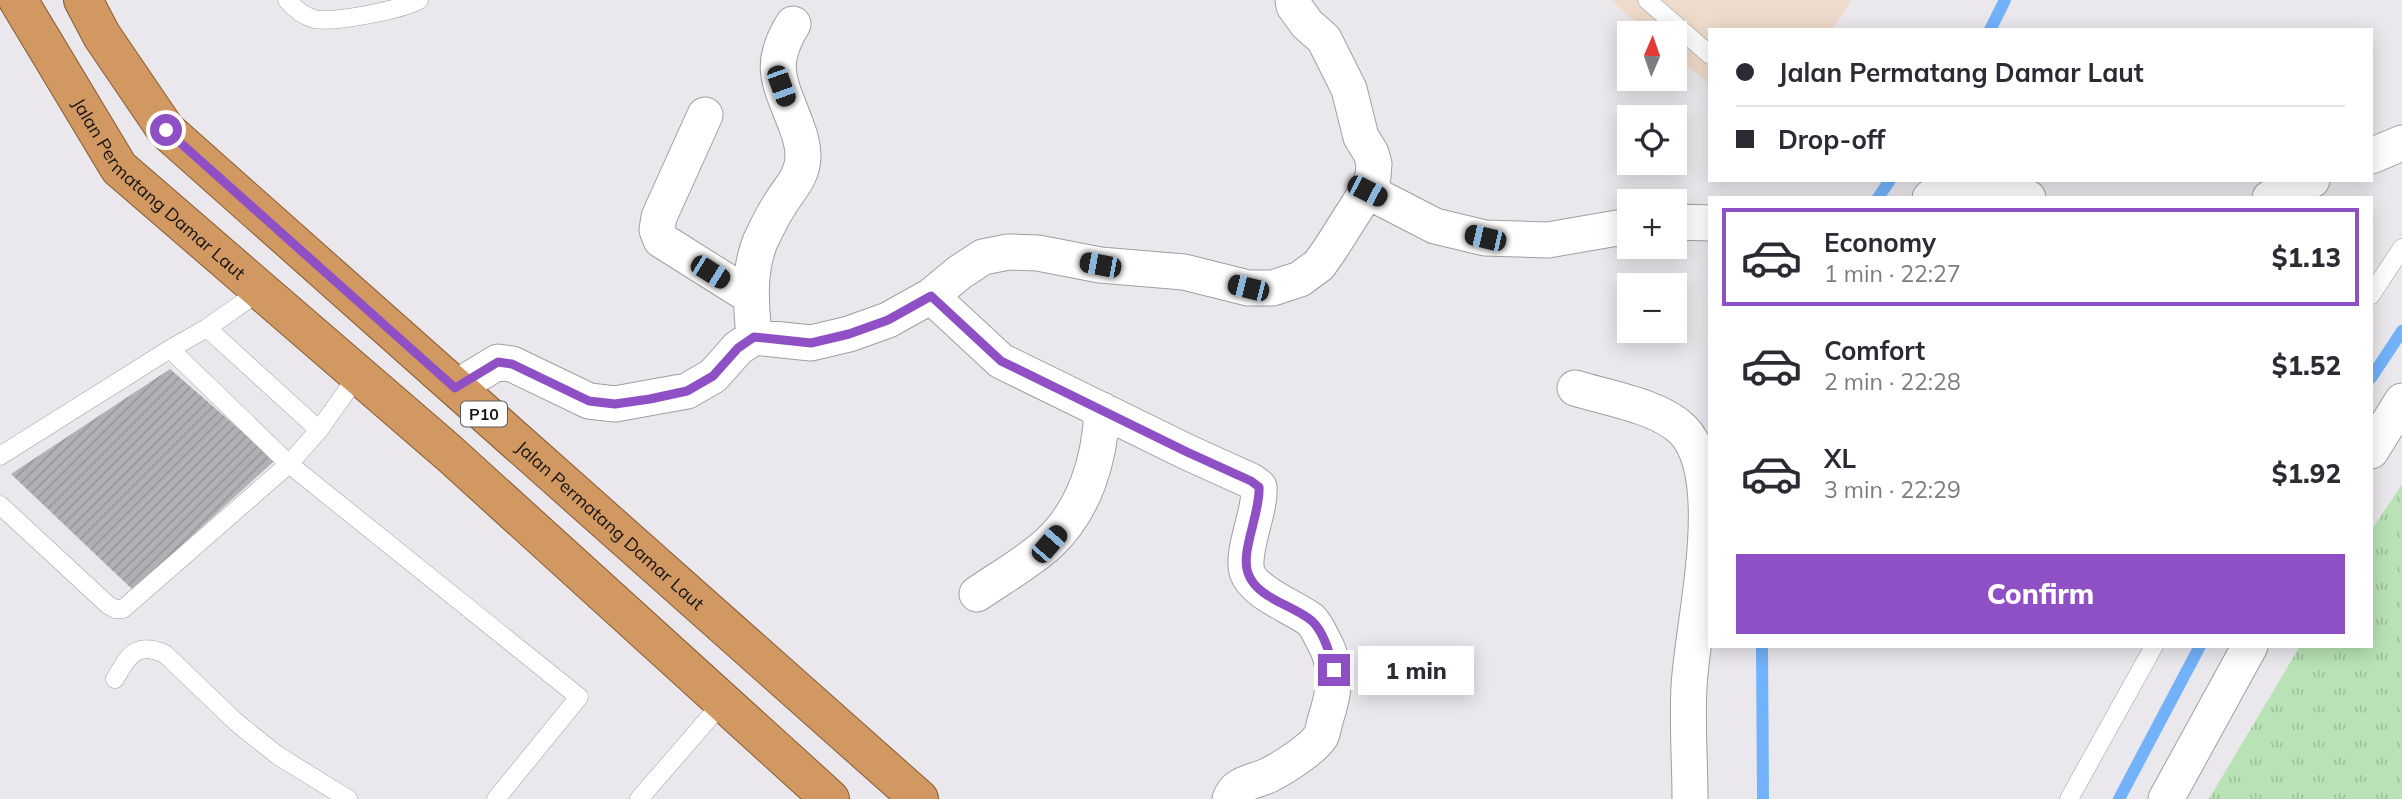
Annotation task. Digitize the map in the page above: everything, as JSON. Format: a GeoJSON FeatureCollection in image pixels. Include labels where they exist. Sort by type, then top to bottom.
{"type":"FeatureCollection","features":[{"type":"Feature","properties":{"kind":"highway","name":"Jalan Permatang Damar Laut"},"geometry":{"type":"LineString","coordinates":[[18,0],[119,168],[449,453],[830,799]]}},
{"type":"Feature","properties":{"kind":"highway","name":"Jalan Permatang Damar Laut"},"geometry":{"type":"LineString","coordinates":[[83,0],[102,36],[166,130],[919,799]]}},
{"type":"Feature","properties":{"kind":"street"},"geometry":{"type":"LineString","coordinates":[[455,388],[498,362],[512,364],[589,401],[615,404],[687,391],[713,376],[738,348],[754,337],[811,343],[888,320],[931,296],[983,257],[1009,252],[1038,253],[1100,265],[1184,272],[1248,288],[1273,288],[1300,279],[1319,265],[1367,191],[1373,177],[1374,164],[1361,137],[1349,89],[1324,39],[1307,24],[1294,6],[1293,0]]}},
{"type":"Feature","properties":{"kind":"street"},"geometry":{"type":"LineString","coordinates":[[754,337],[750,296],[752,267],[761,241],[780,203],[799,178],[803,158],[802,141],[781,86],[776,63],[782,42],[793,24]]}},
{"type":"Feature","properties":{"kind":"street"},"geometry":{"type":"LineString","coordinates":[[705,115],[659,217],[657,230],[661,240],[750,296]]}},
{"type":"Feature","properties":{"kind":"street"},"geometry":{"type":"LineString","coordinates":[[2373,155],[2402,143]]}},
{"type":"Feature","properties":{"kind":"street"},"geometry":{"type":"LineString","coordinates":[[2275,196],[2307,182]]}},
{"type":"Feature","properties":{"kind":"street"},"geometry":{"type":"LineString","coordinates":[[1933,196],[1946,186],[2007,188],[2024,196]]}},
{"type":"Feature","properties":{"kind":"street"},"geometry":{"type":"LineString","coordinates":[[1367,191],[1435,226],[1485,238],[1548,240],[1617,228]]}},
{"type":"Feature","properties":{"kind":"street"},"geometry":{"type":"LineString","coordinates":[[1687,222],[1708,223]]}},
{"type":"Feature","properties":{"kind":"street"},"geometry":{"type":"LineString","coordinates":[[931,296],[1001,361],[1259,487],[1247,556],[1247,572],[1258,587],[1313,622],[1327,646],[1334,670],[1334,692],[1321,736],[1270,775],[1241,785],[1230,799]]}},
{"type":"Feature","properties":{"kind":"street"},"geometry":{"type":"LineString","coordinates":[[1574,387],[1665,415],[1685,432],[1697,454],[1703,475],[1707,515],[1689,686],[1690,799]]}},
{"type":"Feature","properties":{"kind":"street"},"geometry":{"type":"LineString","coordinates":[[2373,448],[2402,401]]}},
{"type":"Feature","properties":{"kind":"street"},"geometry":{"type":"LineString","coordinates":[[977,594],[1049,544],[1073,516],[1093,472],[1101,441],[1102,411]]}},
{"type":"Feature","properties":{"kind":"street"},"geometry":{"type":"LineString","coordinates":[[2166,799],[2249,648]]}},
{"type":"Feature","properties":{"kind":"lane"},"geometry":{"type":"LineString","coordinates":[[287,0],[294,8],[312,18],[332,20],[419,0]]}},
{"type":"Feature","properties":{"kind":"lane"},"geometry":{"type":"LineString","coordinates":[[1647,0],[1708,53]]}},
{"type":"Feature","properties":{"kind":"lane"},"geometry":{"type":"LineString","coordinates":[[2373,292],[2402,248]]}},
{"type":"Feature","properties":{"kind":"lane"},"geometry":{"type":"LineString","coordinates":[[0,456],[207,328],[260,291]]}},
{"type":"Feature","properties":{"kind":"lane"},"geometry":{"type":"LineString","coordinates":[[207,328],[318,430]]}},
{"type":"Feature","properties":{"kind":"lane"},"geometry":{"type":"LineString","coordinates":[[170,349],[289,464],[579,697],[496,799]]}},
{"type":"Feature","properties":{"kind":"lane"},"geometry":{"type":"LineString","coordinates":[[0,505],[108,605],[115,609],[124,609],[289,464],[358,375]]}},
{"type":"Feature","properties":{"kind":"lane"},"geometry":{"type":"LineString","coordinates":[[115,679],[128,658],[139,650],[152,648],[165,654],[236,722],[277,755],[348,799]]}},
{"type":"Feature","properties":{"kind":"lane"},"geometry":{"type":"LineString","coordinates":[[2069,799],[2153,648]]}},
{"type":"Feature","properties":{"kind":"lane"},"geometry":{"type":"LineString","coordinates":[[639,799],[723,702]]}},
{"type":"Feature","properties":{"kind":"shaded area"},"geometry":{"type":"Polygon","coordinates":[[[1611,0],[1852,0],[1832,28],[1708,28],[1708,83],[1687,65],[1687,21],[1635,21],[1611,0]]]}},
{"type":"Feature","properties":{"kind":"green space"},"geometry":{"type":"Polygon","coordinates":[[[2402,484],[2402,799],[2209,799],[2299,648],[2373,648],[2373,528],[2402,484]]]}},
{"type":"Feature","properties":{"kind":"building"},"geometry":{"type":"Polygon","coordinates":[[[170,369],[275,460],[133,590],[11,474],[170,369]]]}},
{"type":"Feature","properties":{"kind":"waterway"},"geometry":{"type":"LineString","coordinates":[[1991,28],[2005,0]]}},
{"type":"Feature","properties":{"kind":"waterway"},"geometry":{"type":"LineString","coordinates":[[1879,196],[1889,182]]}},
{"type":"Feature","properties":{"kind":"waterway"},"geometry":{"type":"LineString","coordinates":[[2373,375],[2402,331]]}},
{"type":"Feature","properties":{"kind":"waterway"},"geometry":{"type":"LineString","coordinates":[[1762,648],[1763,799]]}},
{"type":"Feature","properties":{"kind":"waterway"},"geometry":{"type":"LineString","coordinates":[[2119,799],[2199,648]]}},
{"type":"Feature","properties":{"kind":"route"},"geometry":{"type":"LineString","coordinates":[[166,130],[455,388],[498,362],[512,364],[589,401],[615,404],[650,399],[687,391],[713,376],[738,348],[754,337],[811,343],[849,334],[888,320],[931,296],[1001,361],[1259,487],[1247,556],[1247,572],[1258,587],[1313,622],[1327,646],[1334,670]]}}]}
